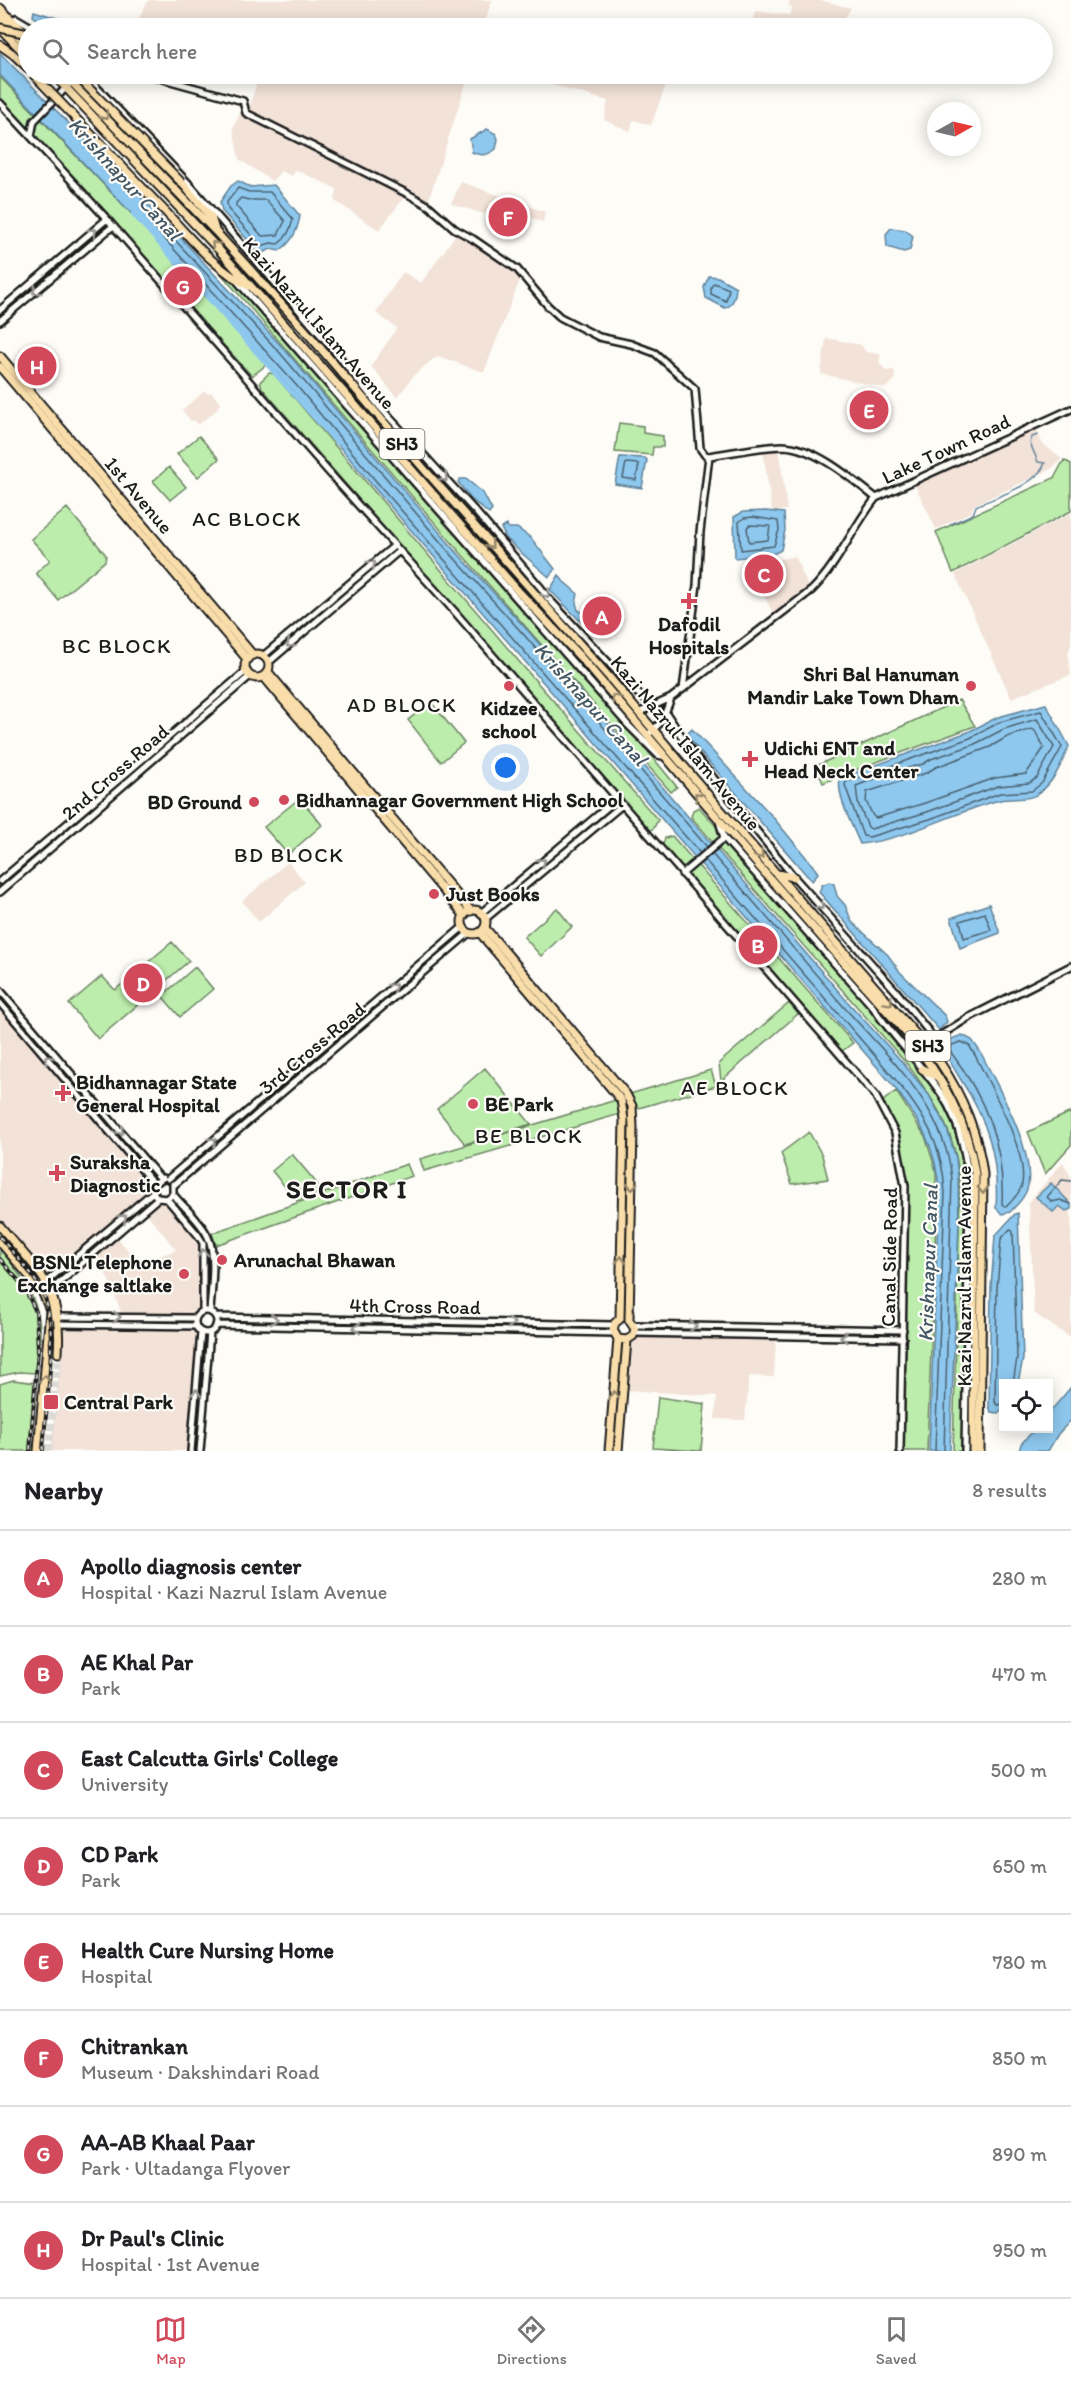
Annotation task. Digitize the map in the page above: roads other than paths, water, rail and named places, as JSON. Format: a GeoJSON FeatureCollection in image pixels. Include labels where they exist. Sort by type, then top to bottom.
{"type":"FeatureCollection","features":[{"type":"Feature","properties":{"kind":"main road"},"geometry":{"type":"LineString","coordinates":[[0,8],[18,39]]}},
{"type":"Feature","properties":{"kind":"main road"},"geometry":{"type":"LineString","coordinates":[[0,45],[18,59]]}},
{"type":"Feature","properties":{"kind":"main road","name":"SH3"},"geometry":{"type":"LineString","coordinates":[[43,84],[208,256],[235,279],[254,289]]}},
{"type":"Feature","properties":{"kind":"main road","name":"Kazi Nazrul Islam Avenue"},"geometry":{"type":"LineString","coordinates":[[62,84],[254,289],[504,575],[651,733],[777,874],[933,1053],[948,1074],[965,1108],[974,1133],[981,1163],[984,1198],[980,1451]]}},
{"type":"Feature","properties":{"kind":"main road","name":"Kazi Nazrul Islam Avenue"},"geometry":{"type":"LineString","coordinates":[[75,84],[278,300],[424,470],[588,654],[639,713],[666,756],[718,819],[855,980],[908,1035],[938,1077],[964,1128],[975,1174],[973,1451]]}},
{"type":"Feature","properties":{"kind":"main road","name":"SH3"},"geometry":{"type":"LineString","coordinates":[[88,84],[182,183],[211,217],[216,232]]}},
{"type":"Feature","properties":{"kind":"main road"},"geometry":{"type":"LineString","coordinates":[[278,300],[285,294]]}},
{"type":"Feature","properties":{"kind":"main road","name":"1st Avenue"},"geometry":{"type":"LineString","coordinates":[[0,356],[31,398],[250,657]]}},
{"type":"Feature","properties":{"kind":"main road","name":"1st Avenue"},"geometry":{"type":"LineString","coordinates":[[0,367],[31,398]]}},
{"type":"Feature","properties":{"kind":"main road"},"geometry":{"type":"LineString","coordinates":[[583,660],[588,654]]}},
{"type":"Feature","properties":{"kind":"main road"},"geometry":{"type":"LineString","coordinates":[[266,675],[254,678],[248,674],[250,657],[266,659],[266,675],[468,913],[483,916],[482,930],[626,1094],[632,1106],[632,1326],[627,1340],[618,1451]]}},
{"type":"Feature","properties":{"kind":"main road"},"geometry":{"type":"LineString","coordinates":[[777,874],[794,878]]}},
{"type":"Feature","properties":{"kind":"main road"},"geometry":{"type":"LineString","coordinates":[[468,913],[462,921],[466,930],[482,930]]}},
{"type":"Feature","properties":{"kind":"main road"},"geometry":{"type":"LineString","coordinates":[[855,980],[863,972]]}},
{"type":"Feature","properties":{"kind":"main road"},"geometry":{"type":"LineString","coordinates":[[554,1014],[616,1093],[623,1108],[620,1319],[615,1332],[609,1451]]}},
{"type":"Feature","properties":{"kind":"main road"},"geometry":{"type":"LineString","coordinates":[[922,1069],[938,1077]]}},
{"type":"Feature","properties":{"kind":"main road"},"geometry":{"type":"LineString","coordinates":[[623,1108],[632,1106]]}},
{"type":"Feature","properties":{"kind":"main road"},"geometry":{"type":"LineString","coordinates":[[623,1166],[632,1166]]}},
{"type":"Feature","properties":{"kind":"main road"},"geometry":{"type":"LineString","coordinates":[[0,1226],[51,1290],[58,1353]]}},
{"type":"Feature","properties":{"kind":"main road"},"geometry":{"type":"LineString","coordinates":[[622,1238],[631,1238]]}},
{"type":"Feature","properties":{"kind":"main road"},"geometry":{"type":"LineString","coordinates":[[0,1242],[42,1291],[55,1320],[38,1451]]}},
{"type":"Feature","properties":{"kind":"main road"},"geometry":{"type":"LineString","coordinates":[[620,1319],[632,1326]]}},
{"type":"Feature","properties":{"kind":"main road"},"geometry":{"type":"LineString","coordinates":[[615,1332],[627,1340]]}},
{"type":"Feature","properties":{"kind":"street"},"geometry":{"type":"LineString","coordinates":[[31,136],[34,121],[69,84]]}},
{"type":"Feature","properties":{"kind":"street","name":"Kazi Nazrul Islam Avenue"},"geometry":{"type":"LineString","coordinates":[[89,84],[163,155],[285,294],[379,406],[476,511],[542,588],[547,597],[634,690],[653,706]]}},
{"type":"Feature","properties":{"kind":"street"},"geometry":{"type":"LineString","coordinates":[[183,84],[243,100],[246,113],[399,189],[429,207],[455,229],[517,269],[560,317],[599,338],[636,346],[661,357],[695,389],[700,448],[705,455],[783,446],[797,449],[838,467],[876,498]]}},
{"type":"Feature","properties":{"kind":"street","name":"Canal Side Road"},"geometry":{"type":"LineString","coordinates":[[0,103],[108,219],[622,805],[684,872],[858,1074],[886,1114],[895,1134],[902,1164],[906,1199],[900,1451]]}},
{"type":"Feature","properties":{"kind":"street"},"geometry":{"type":"LineString","coordinates":[[0,310],[108,219]]}},
{"type":"Feature","properties":{"kind":"street"},"geometry":{"type":"LineString","coordinates":[[0,321],[113,226]]}},
{"type":"Feature","properties":{"kind":"street"},"geometry":{"type":"LineString","coordinates":[[59,262],[63,267]]}},
{"type":"Feature","properties":{"kind":"street","name":"Kazi Nazrul Islam Avenue"},"geometry":{"type":"LineString","coordinates":[[235,279],[628,725],[658,755],[666,756]]}},
{"type":"Feature","properties":{"kind":"street","name":"Lake Town Road"},"geometry":{"type":"LineString","coordinates":[[639,713],[671,698],[812,590],[829,572],[863,514],[876,498],[1071,409]]}},
{"type":"Feature","properties":{"kind":"street"},"geometry":{"type":"LineString","coordinates":[[683,689],[697,585],[700,532],[709,456]]}},
{"type":"Feature","properties":{"kind":"street"},"geometry":{"type":"LineString","coordinates":[[266,659],[310,616],[394,546]]}},
{"type":"Feature","properties":{"kind":"street"},"geometry":{"type":"LineString","coordinates":[[266,659],[315,623],[399,551]]}},
{"type":"Feature","properties":{"kind":"street"},"geometry":{"type":"LineString","coordinates":[[346,586],[351,592]]}},
{"type":"Feature","properties":{"kind":"street"},"geometry":{"type":"LineString","coordinates":[[310,616],[315,623]]}},
{"type":"Feature","properties":{"kind":"street","name":"2nd Cross Road"},"geometry":{"type":"LineString","coordinates":[[0,881],[61,829],[118,785],[248,674]]}},
{"type":"Feature","properties":{"kind":"street"},"geometry":{"type":"LineString","coordinates":[[651,733],[666,713],[671,698]]}},
{"type":"Feature","properties":{"kind":"street","name":"2nd Cross Road"},"geometry":{"type":"LineString","coordinates":[[0,892],[45,853],[139,763],[217,701]]}},
{"type":"Feature","properties":{"kind":"street"},"geometry":{"type":"LineString","coordinates":[[666,713],[693,753],[794,878],[896,991],[928,1032],[933,1041],[933,1053]]}},
{"type":"Feature","properties":{"kind":"street"},"geometry":{"type":"LineString","coordinates":[[483,916],[527,874],[617,799]]}},
{"type":"Feature","properties":{"kind":"street"},"geometry":{"type":"LineString","coordinates":[[483,916],[532,880],[622,805]]}},
{"type":"Feature","properties":{"kind":"street"},"geometry":{"type":"LineString","coordinates":[[718,819],[723,839],[855,980],[943,1096],[954,1120],[965,1156],[968,1176],[965,1451]]}},
{"type":"Feature","properties":{"kind":"street"},"geometry":{"type":"LineString","coordinates":[[684,872],[723,839]]}},
{"type":"Feature","properties":{"kind":"street"},"geometry":{"type":"LineString","coordinates":[[564,843],[570,849]]}},
{"type":"Feature","properties":{"kind":"street"},"geometry":{"type":"LineString","coordinates":[[40,847],[45,853]]}},
{"type":"Feature","properties":{"kind":"street"},"geometry":{"type":"LineString","coordinates":[[527,874],[532,880]]}},
{"type":"Feature","properties":{"kind":"street","name":"3rd Cross Road"},"geometry":{"type":"LineString","coordinates":[[168,1179],[444,944],[466,930]]}},
{"type":"Feature","properties":{"kind":"street","name":"3rd Cross Road"},"geometry":{"type":"LineString","coordinates":[[174,1185],[449,951],[466,930]]}},
{"type":"Feature","properties":{"kind":"street"},"geometry":{"type":"LineString","coordinates":[[444,944],[449,951]]}},
{"type":"Feature","properties":{"kind":"street"},"geometry":{"type":"LineString","coordinates":[[933,1041],[968,1018],[1071,966]]}},
{"type":"Feature","properties":{"kind":"street"},"geometry":{"type":"LineString","coordinates":[[407,975],[412,982]]}},
{"type":"Feature","properties":{"kind":"street"},"geometry":{"type":"LineString","coordinates":[[0,990],[160,1178],[168,1179],[174,1185],[173,1194],[167,1199]]}},
{"type":"Feature","properties":{"kind":"street"},"geometry":{"type":"LineString","coordinates":[[379,1000],[384,1006]]}},
{"type":"Feature","properties":{"kind":"street"},"geometry":{"type":"LineString","coordinates":[[0,1003],[154,1184]]}},
{"type":"Feature","properties":{"kind":"street"},"geometry":{"type":"LineString","coordinates":[[28,1037],[35,1031]]}},
{"type":"Feature","properties":{"kind":"street"},"geometry":{"type":"LineString","coordinates":[[303,1065],[308,1071]]}},
{"type":"Feature","properties":{"kind":"street"},"geometry":{"type":"LineString","coordinates":[[72,1088],[79,1082]]}},
{"type":"Feature","properties":{"kind":"street"},"geometry":{"type":"LineString","coordinates":[[261,1100],[266,1107]]}},
{"type":"Feature","properties":{"kind":"street"},"geometry":{"type":"LineString","coordinates":[[228,1128],[233,1135]]}},
{"type":"Feature","properties":{"kind":"street"},"geometry":{"type":"LineString","coordinates":[[46,1282],[153,1192],[154,1184],[160,1178]]}},
{"type":"Feature","properties":{"kind":"street"},"geometry":{"type":"LineString","coordinates":[[55,1320],[195,1318],[203,1311],[203,1243],[167,1199],[158,1198],[153,1192]]}},
{"type":"Feature","properties":{"kind":"street"},"geometry":{"type":"LineString","coordinates":[[173,1194],[205,1231],[210,1241],[212,1281],[210,1312]]}},
{"type":"Feature","properties":{"kind":"street"},"geometry":{"type":"LineString","coordinates":[[51,1290],[158,1198]]}},
{"type":"Feature","properties":{"kind":"street"},"geometry":{"type":"LineString","coordinates":[[108,1231],[113,1237]]}},
{"type":"Feature","properties":{"kind":"street"},"geometry":{"type":"LineString","coordinates":[[200,1451],[210,1332],[216,1325],[216,1317],[210,1312],[203,1311]]}},
{"type":"Feature","properties":{"kind":"street","name":"4th Cross Road"},"geometry":{"type":"LineString","coordinates":[[216,1317],[567,1324],[615,1332]]}},
{"type":"Feature","properties":{"kind":"street"},"geometry":{"type":"LineString","coordinates":[[191,1451],[201,1332],[196,1326],[195,1318]]}},
{"type":"Feature","properties":{"kind":"street"},"geometry":{"type":"LineString","coordinates":[[256,1318],[256,1326]]}},
{"type":"Feature","properties":{"kind":"street"},"geometry":{"type":"LineString","coordinates":[[55,1320],[196,1326]]}},
{"type":"Feature","properties":{"kind":"street"},"geometry":{"type":"LineString","coordinates":[[461,1322],[467,1326],[461,1330],[456,1326],[461,1322]]}},
{"type":"Feature","properties":{"kind":"street"},"geometry":{"type":"LineString","coordinates":[[567,1324],[572,1328],[566,1332],[561,1328],[567,1324]]}},
{"type":"Feature","properties":{"kind":"street","name":"4th Cross Road"},"geometry":{"type":"LineString","coordinates":[[216,1325],[615,1332]]}},
{"type":"Feature","properties":{"kind":"street"},"geometry":{"type":"LineString","coordinates":[[632,1326],[903,1330]]}},
{"type":"Feature","properties":{"kind":"street"},"geometry":{"type":"LineString","coordinates":[[632,1326],[803,1336],[903,1338]]}},
{"type":"Feature","properties":{"kind":"street"},"geometry":{"type":"LineString","coordinates":[[803,1328],[798,1332],[803,1336]]}},
{"type":"Feature","properties":{"kind":"street"},"geometry":{"type":"LineString","coordinates":[[201,1332],[210,1332]]}},
{"type":"Feature","properties":{"kind":"street"},"geometry":{"type":"LineString","coordinates":[[198,1366],[206,1367]]}},
{"type":"Feature","properties":{"kind":"water"},"geometry":{"type":"Polygon","coordinates":[[[34,11],[57,18],[36,18],[33,16],[34,11]]]}},
{"type":"Feature","properties":{"kind":"water"},"geometry":{"type":"Polygon","coordinates":[[[0,53],[18,71],[18,84],[30,84],[178,235],[285,350],[453,548],[529,632],[929,1095],[947,1129],[956,1158],[958,1178],[959,1224],[950,1451],[929,1451],[939,1193],[935,1161],[925,1134],[910,1109],[891,1083],[291,389],[169,253],[0,75],[0,53]]]}},
{"type":"Feature","properties":{"kind":"water"},"geometry":{"type":"Polygon","coordinates":[[[487,129],[496,134],[498,139],[496,149],[484,155],[472,152],[470,139],[487,129]]]}},
{"type":"Feature","properties":{"kind":"water"},"geometry":{"type":"Polygon","coordinates":[[[238,181],[250,187],[274,185],[300,216],[293,236],[279,251],[271,249],[260,254],[222,211],[220,202],[231,186],[238,181]]]}},
{"type":"Feature","properties":{"kind":"water"},"geometry":{"type":"Polygon","coordinates":[[[891,228],[905,230],[913,236],[910,250],[904,252],[887,247],[886,234],[891,228]]]}},
{"type":"Feature","properties":{"kind":"water"},"geometry":{"type":"Polygon","coordinates":[[[709,276],[718,277],[736,287],[734,300],[728,307],[725,308],[706,298],[704,287],[709,276]]]}},
{"type":"Feature","properties":{"kind":"water"},"geometry":{"type":"Polygon","coordinates":[[[620,457],[647,460],[642,488],[615,484],[620,457]]]}},
{"type":"Feature","properties":{"kind":"water"},"geometry":{"type":"Polygon","coordinates":[[[460,479],[466,479],[483,493],[492,510],[489,514],[470,498],[458,482],[460,479]]]}},
{"type":"Feature","properties":{"kind":"water"},"geometry":{"type":"Polygon","coordinates":[[[743,512],[784,513],[785,530],[781,550],[773,554],[735,558],[734,517],[743,512]]]}},
{"type":"Feature","properties":{"kind":"water"},"geometry":{"type":"Polygon","coordinates":[[[507,525],[508,528],[517,528],[531,538],[555,569],[549,577],[506,538],[501,528],[507,525]]]}},
{"type":"Feature","properties":{"kind":"water"},"geometry":{"type":"Polygon","coordinates":[[[559,575],[578,594],[576,603],[578,610],[584,613],[594,625],[588,629],[550,590],[559,575]]]}},
{"type":"Feature","properties":{"kind":"water"},"geometry":{"type":"Polygon","coordinates":[[[1046,704],[1069,746],[1056,773],[1042,791],[1032,797],[1000,800],[982,805],[896,837],[860,844],[840,794],[840,778],[968,732],[998,717],[1046,704]]]}},
{"type":"Feature","properties":{"kind":"water"},"geometry":{"type":"Polygon","coordinates":[[[692,729],[772,816],[814,867],[818,873],[812,881],[701,753],[690,739],[688,733],[692,729]]]}},
{"type":"Feature","properties":{"kind":"water"},"geometry":{"type":"Polygon","coordinates":[[[829,882],[834,884],[837,896],[845,905],[852,922],[888,955],[900,972],[945,1016],[947,1022],[939,1030],[819,892],[822,885],[829,882]]]}},
{"type":"Feature","properties":{"kind":"water"},"geometry":{"type":"Polygon","coordinates":[[[989,904],[1000,933],[960,948],[951,918],[989,904]]]}},
{"type":"Feature","properties":{"kind":"water"},"geometry":{"type":"Polygon","coordinates":[[[962,1035],[972,1040],[981,1053],[1005,1100],[1026,1154],[1028,1185],[1026,1192],[1010,1212],[1002,1214],[996,1208],[996,1173],[985,1125],[970,1095],[943,1052],[946,1041],[962,1035]]]}},
{"type":"Feature","properties":{"kind":"water"},"geometry":{"type":"Polygon","coordinates":[[[1051,1183],[1071,1204],[1071,1209],[1066,1211],[1059,1206],[1053,1212],[1036,1197],[1051,1183]]]}},
{"type":"Feature","properties":{"kind":"water"},"geometry":{"type":"Polygon","coordinates":[[[1018,1213],[1023,1359],[1019,1379],[999,1379],[998,1413],[991,1412],[989,1406],[991,1287],[995,1236],[1018,1213]]]}},
{"type":"Feature","properties":{"kind":"water"},"geometry":{"type":"Polygon","coordinates":[[[1071,1387],[1071,1420],[1058,1434],[1048,1451],[1019,1451],[1021,1444],[1031,1433],[1053,1433],[1053,1408],[1071,1387]]]}},
{"type":"Feature","properties":{"kind":"waterway","name":"Krishnapur Canal"},"geometry":{"type":"LineString","coordinates":[[133,214],[337,443]]}},
{"type":"Feature","properties":{"kind":"waterway"},"geometry":{"type":"LineString","coordinates":[[951,524],[973,514],[976,506],[1025,484],[1041,471],[1045,463],[1038,462],[1030,443],[1032,437],[1038,435]]}},
{"type":"Feature","properties":{"kind":"tunnel"},"geometry":{"type":"LineString","coordinates":[[49,1451],[58,1353]]}},
{"type":"Feature","properties":{"kind":"railway"},"geometry":{"type":"LineString","coordinates":[[0,1237],[35,1280],[44,1296],[48,1311],[51,1349],[43,1451]]}},
{"type":"Feature","properties":{"kind":"railway"},"geometry":{"type":"LineString","coordinates":[[0,1259],[24,1287],[36,1312],[38,1349],[30,1451]]}},
{"type":"Feature","properties":{"kind":"place","name":"Chitrankan"},"geometry":{"type":"Point","coordinates":[508,217]}},
{"type":"Feature","properties":{"kind":"place","name":"AA-AB Khaal Paar"},"geometry":{"type":"Point","coordinates":[183,286]}},
{"type":"Feature","properties":{"kind":"place","name":"Dr Paul's Clinic"},"geometry":{"type":"Point","coordinates":[37,366]}},
{"type":"Feature","properties":{"kind":"place","name":"Health Cure Nursing Home"},"geometry":{"type":"Point","coordinates":[869,410]}},
{"type":"Feature","properties":{"kind":"place","name":"East Calcutta Girls' College"},"geometry":{"type":"Point","coordinates":[764,574]}},
{"type":"Feature","properties":{"kind":"place","name":"Dafodil Hospitals"},"geometry":{"type":"Point","coordinates":[689,601]}},
{"type":"Feature","properties":{"kind":"place","name":"Apollo diagnosis center"},"geometry":{"type":"Point","coordinates":[602,616]}},
{"type":"Feature","properties":{"kind":"place","name":"Kidzee school"},"geometry":{"type":"Point","coordinates":[509,686]}},
{"type":"Feature","properties":{"kind":"place","name":"Shri Bal Hanuman Mandir Lake Town Dham"},"geometry":{"type":"Point","coordinates":[971,686]}},
{"type":"Feature","properties":{"kind":"place","name":"Udichi ENT and Head Neck Center"},"geometry":{"type":"Point","coordinates":[750,759]}},
{"type":"Feature","properties":{"kind":"place","name":"Bidhannagar Government High School"},"geometry":{"type":"Point","coordinates":[284,800]}},
{"type":"Feature","properties":{"kind":"place","name":"BD Ground"},"geometry":{"type":"Point","coordinates":[254,802]}},
{"type":"Feature","properties":{"kind":"place","name":"Just Books"},"geometry":{"type":"Point","coordinates":[434,894]}},
{"type":"Feature","properties":{"kind":"place","name":"AE Khal Par"},"geometry":{"type":"Point","coordinates":[758,945]}},
{"type":"Feature","properties":{"kind":"place","name":"CD Park"},"geometry":{"type":"Point","coordinates":[143,983]}},
{"type":"Feature","properties":{"kind":"place","name":"Bidhannagar State General Hospital"},"geometry":{"type":"Point","coordinates":[63,1093]}},
{"type":"Feature","properties":{"kind":"place","name":"BE Park"},"geometry":{"type":"Point","coordinates":[473,1104]}},
{"type":"Feature","properties":{"kind":"place","name":"Suraksha Diagnostic"},"geometry":{"type":"Point","coordinates":[57,1173]}},
{"type":"Feature","properties":{"kind":"place","name":"Arunachal Bhawan"},"geometry":{"type":"Point","coordinates":[222,1260]}},
{"type":"Feature","properties":{"kind":"place","name":"BSNL Telephone Exchange saltlake"},"geometry":{"type":"Point","coordinates":[184,1274]}},
{"type":"Feature","properties":{"kind":"place","name":"Central Park"},"geometry":{"type":"Point","coordinates":[51,1402]}},
{"type":"Feature","properties":{"kind":"district","name":"AC BLOCK"},"geometry":{"type":"Point","coordinates":[247,519]}},
{"type":"Feature","properties":{"kind":"district","name":"BC BLOCK"},"geometry":{"type":"Point","coordinates":[117,646]}},
{"type":"Feature","properties":{"kind":"district","name":"AD BLOCK"},"geometry":{"type":"Point","coordinates":[402,705]}},
{"type":"Feature","properties":{"kind":"district","name":"BD BLOCK"},"geometry":{"type":"Point","coordinates":[289,855]}},
{"type":"Feature","properties":{"kind":"district","name":"AE BLOCK"},"geometry":{"type":"Point","coordinates":[735,1088]}},
{"type":"Feature","properties":{"kind":"district","name":"BE BLOCK"},"geometry":{"type":"Point","coordinates":[529,1136]}},
{"type":"Feature","properties":{"kind":"district","name":"SECTOR I"},"geometry":{"type":"Point","coordinates":[347,1189]}}]}
